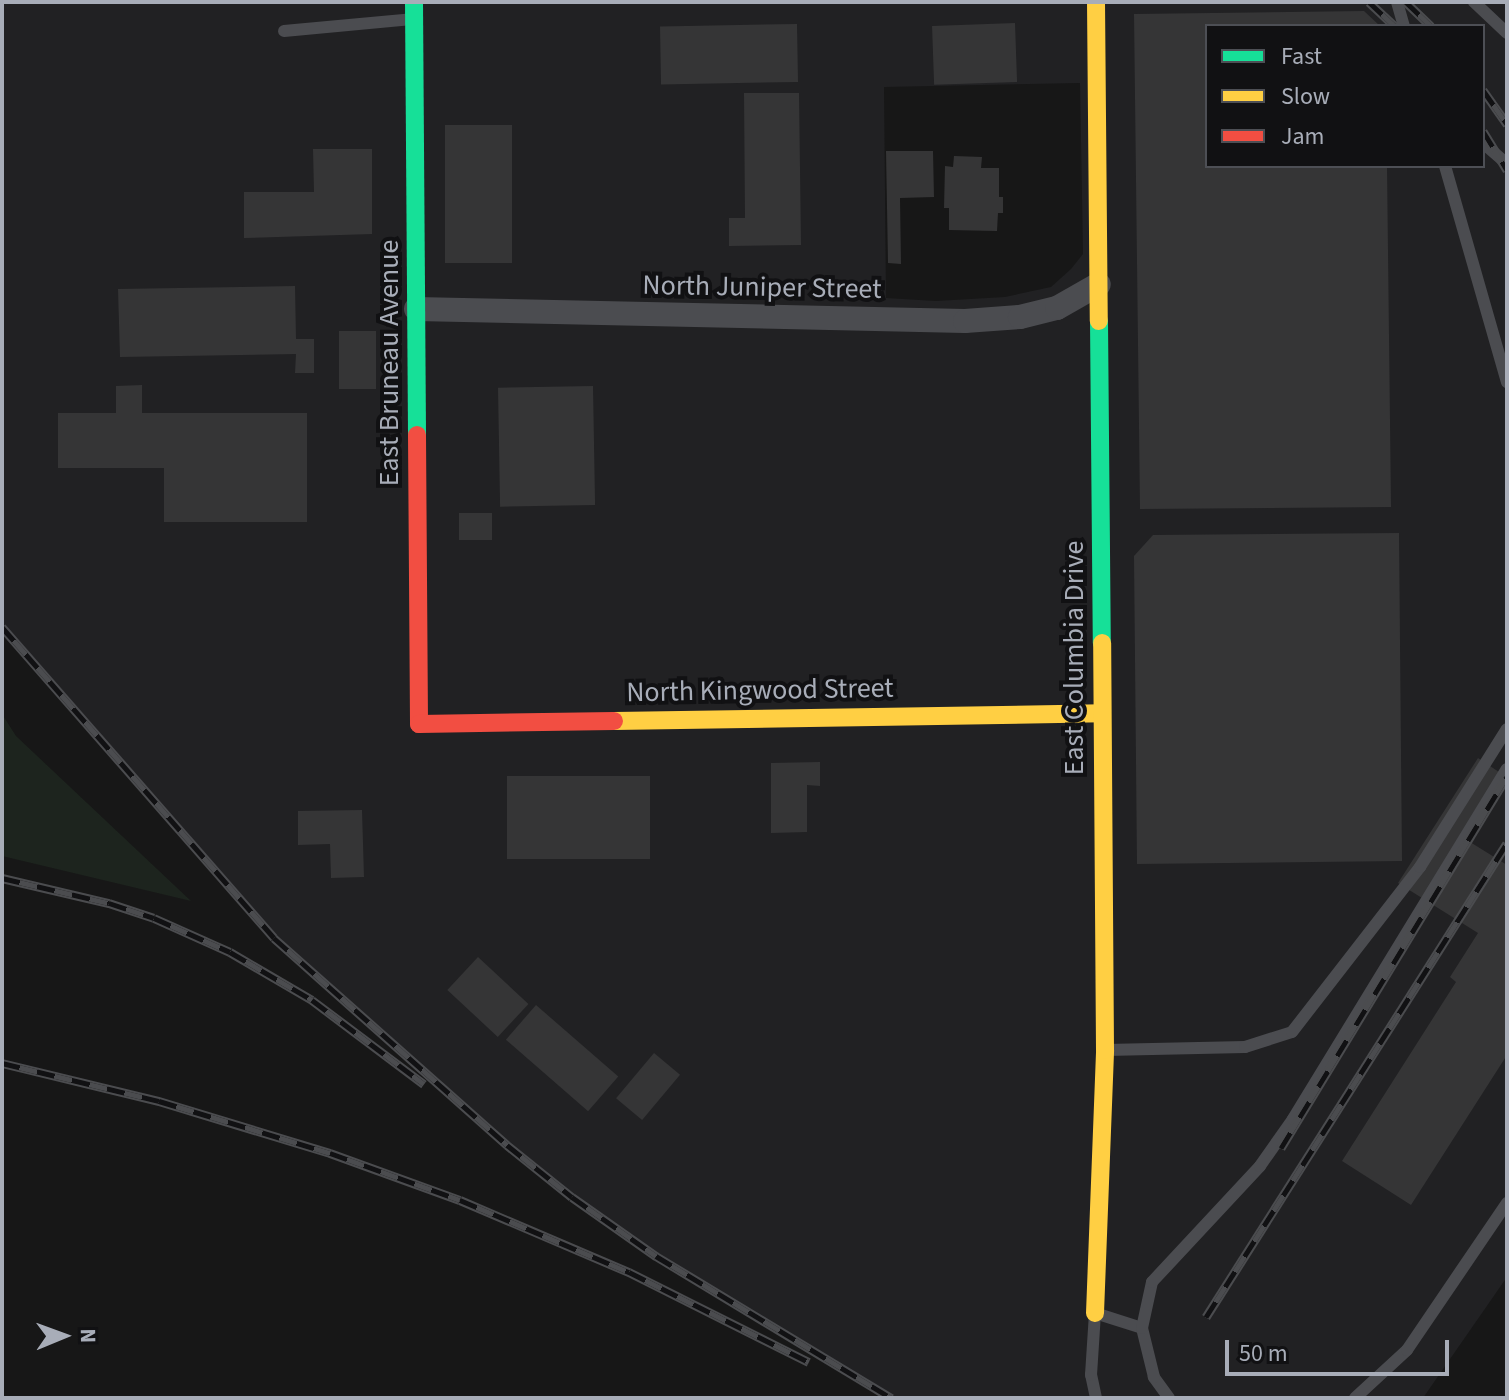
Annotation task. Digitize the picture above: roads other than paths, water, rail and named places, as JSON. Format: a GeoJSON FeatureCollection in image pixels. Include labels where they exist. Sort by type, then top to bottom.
{"type":"FeatureCollection","features":[{"type":"Feature","properties":{"kind":"street","name":"East Columbia Drive"},"geometry":{"type":"LineString","coordinates":[[1095,1313],[1105,1050],[1096,2]]}},
{"type":"Feature","properties":{"kind":"street","name":"East Bruneau Avenue"},"geometry":{"type":"LineString","coordinates":[[414,11],[419,724]]}},
{"type":"Feature","properties":{"kind":"street","name":"North Juniper Street"},"geometry":{"type":"LineString","coordinates":[[416,309],[965,321],[1020,317],[1057,308],[1099,284]]}},
{"type":"Feature","properties":{"kind":"street","name":"North Kingwood Street"},"geometry":{"type":"LineString","coordinates":[[419,724],[1102,713]]}},
{"type":"Feature","properties":{"kind":"lane"},"geometry":{"type":"LineString","coordinates":[[1397,2],[1403,24]]}},
{"type":"Feature","properties":{"kind":"lane"},"geometry":{"type":"LineString","coordinates":[[1474,2],[1507,33]]}},
{"type":"Feature","properties":{"kind":"lane"},"geometry":{"type":"LineString","coordinates":[[284,31],[414,11]]}},
{"type":"Feature","properties":{"kind":"lane"},"geometry":{"type":"LineString","coordinates":[[1485,145],[1507,164]]}},
{"type":"Feature","properties":{"kind":"lane"},"geometry":{"type":"LineString","coordinates":[[1446,168],[1507,382]]}},
{"type":"Feature","properties":{"kind":"lane"},"geometry":{"type":"LineString","coordinates":[[1105,1050],[1245,1047],[1292,1032],[1420,867],[1507,729]]}},
{"type":"Feature","properties":{"kind":"lane"},"geometry":{"type":"LineString","coordinates":[[1169,1398],[1154,1377],[1142,1328],[1152,1282],[1260,1166],[1293,1119],[1507,769]]}},
{"type":"Feature","properties":{"kind":"lane"},"geometry":{"type":"LineString","coordinates":[[1355,1398],[1407,1350],[1507,1203]]}},
{"type":"Feature","properties":{"kind":"lane"},"geometry":{"type":"LineString","coordinates":[[1096,1398],[1091,1375],[1095,1313],[1142,1328]]}},
{"type":"Feature","properties":{"kind":"railway"},"geometry":{"type":"LineString","coordinates":[[1369,2],[1393,24]]}},
{"type":"Feature","properties":{"kind":"railway"},"geometry":{"type":"LineString","coordinates":[[1406,2],[1429,24]]}},
{"type":"Feature","properties":{"kind":"railway"},"geometry":{"type":"LineString","coordinates":[[1485,93],[1507,124]]}},
{"type":"Feature","properties":{"kind":"railway"},"geometry":{"type":"LineString","coordinates":[[1485,134],[1507,170]]}},
{"type":"Feature","properties":{"kind":"railway"},"geometry":{"type":"LineString","coordinates":[[2,627],[274,938],[507,1145],[572,1197],[656,1256],[891,1398]]}},
{"type":"Feature","properties":{"kind":"railway"},"geometry":{"type":"LineString","coordinates":[[1281,1148],[1507,777]]}},
{"type":"Feature","properties":{"kind":"railway"},"geometry":{"type":"LineString","coordinates":[[1206,1317],[1507,843]]}},
{"type":"Feature","properties":{"kind":"railway"},"geometry":{"type":"LineString","coordinates":[[2,878],[109,903],[154,918],[230,952],[312,1000],[424,1084]]}},
{"type":"Feature","properties":{"kind":"railway"},"geometry":{"type":"LineString","coordinates":[[2,1063],[159,1101],[330,1153],[460,1200],[629,1272],[809,1362]]}}]}
